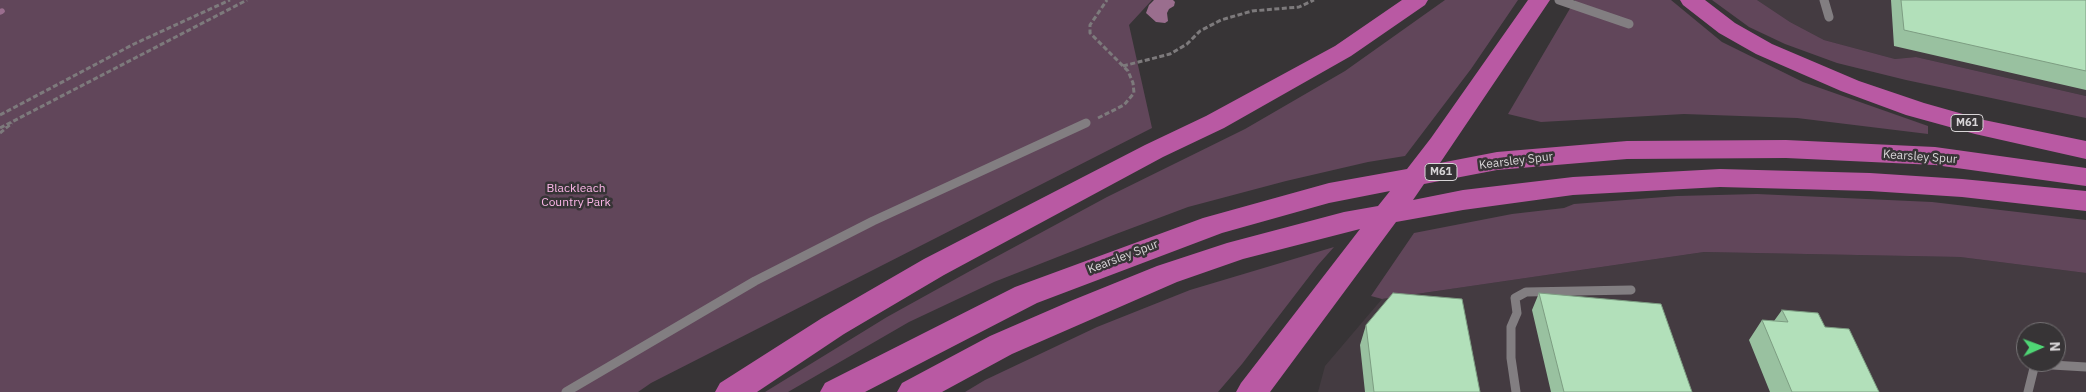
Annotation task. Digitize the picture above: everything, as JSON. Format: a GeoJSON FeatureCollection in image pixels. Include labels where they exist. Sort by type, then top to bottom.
{"type":"FeatureCollection","features":[{"type":"Feature","properties":{"kind":"highway"},"geometry":{"type":"LineString","coordinates":[[731,392],[833,326],[934,267],[1154,151],[1215,122],[1343,51],[1417,0]]}},
{"type":"Feature","properties":{"kind":"highway","name":"M61"},"geometry":{"type":"LineString","coordinates":[[1252,392],[1440,144],[1539,0]]}},
{"type":"Feature","properties":{"kind":"highway","name":"M61"},"geometry":{"type":"LineString","coordinates":[[1691,0],[1727,28],[1764,49],[1850,86],[1915,109],[1984,128],[2086,150]]}},
{"type":"Feature","properties":{"kind":"highway","name":"Kearsley Spur"},"geometry":{"type":"LineString","coordinates":[[836,392],[1026,295],[1213,224],[1329,193],[1497,161],[1627,150],[1786,149],[1935,156],[2086,176]]}},
{"type":"Feature","properties":{"kind":"highway"},"geometry":{"type":"LineString","coordinates":[[913,392],[1001,345],[1167,274],[1237,250],[1289,235],[1344,222],[1463,200],[1573,186],[1720,178],[1870,182],[1962,188],[2086,201]]}},
{"type":"Feature","properties":{"kind":"lane"},"geometry":{"type":"LineString","coordinates":[[1559,0],[1628,24]]}},
{"type":"Feature","properties":{"kind":"lane"},"geometry":{"type":"LineString","coordinates":[[1824,0],[1829,17]]}},
{"type":"Feature","properties":{"kind":"lane"},"geometry":{"type":"LineString","coordinates":[[566,392],[755,281],[873,221],[1086,123]]}},
{"type":"Feature","properties":{"kind":"lane"},"geometry":{"type":"LineString","coordinates":[[1516,392],[1511,342],[1511,327],[1517,313],[1515,298],[1526,292],[1631,290]]}},
{"type":"Feature","properties":{"kind":"lane"},"geometry":{"type":"LineString","coordinates":[[2028,392],[2034,364],[2086,367]]}},
{"type":"Feature","properties":{"kind":"path"},"geometry":{"type":"LineString","coordinates":[[0,115],[134,44],[230,0]]}},
{"type":"Feature","properties":{"kind":"path"},"geometry":{"type":"LineString","coordinates":[[0,128],[248,0]]}},
{"type":"Feature","properties":{"kind":"path"},"geometry":{"type":"LineString","coordinates":[[1086,123],[1124,106],[1134,93],[1134,83],[1128,71],[1090,33],[1090,25],[1107,0]]}},
{"type":"Feature","properties":{"kind":"path"},"geometry":{"type":"LineString","coordinates":[[1123,66],[1170,54],[1187,44],[1200,31],[1221,20],[1252,11],[1298,7],[1314,0]]}},
{"type":"Feature","properties":{"kind":"path"},"geometry":{"type":"LineString","coordinates":[[0,132],[20,117]]}},
{"type":"Feature","properties":{"kind":"shaded area"},"geometry":{"type":"Polygon","coordinates":[[[1154,0],[1173,0],[1175,2],[1174,6],[1167,13],[1168,21],[1165,23],[1156,22],[1146,13],[1149,5],[1154,0]]]}},
{"type":"Feature","properties":{"kind":"shaded area"},"geometry":{"type":"Polygon","coordinates":[[[1757,0],[2086,0],[2086,96],[1916,57],[1895,59],[1824,40],[1790,22],[1757,0]]]}},
{"type":"Feature","properties":{"kind":"shaded area"},"geometry":{"type":"Polygon","coordinates":[[[1704,252],[1960,257],[2086,273],[2086,392],[1318,392],[1325,366],[1382,299],[1704,252]]]}},
{"type":"Feature","properties":{"kind":"green space","name":"Blackleach Country Park"},"geometry":{"type":"Polygon","coordinates":[[[0,0],[1152,0],[1129,25],[1152,128],[651,383],[638,392],[0,392],[0,0]]]}},
{"type":"Feature","properties":{"kind":"green space"},"geometry":{"type":"Polygon","coordinates":[[[1445,0],[1518,0],[1471,69],[1405,156],[1368,162],[1286,181],[1188,207],[994,282],[909,322],[788,392],[765,392],[887,317],[970,271],[1107,197],[1245,129],[1345,71],[1445,0]]]}},
{"type":"Feature","properties":{"kind":"green space"},"geometry":{"type":"Polygon","coordinates":[[[1575,0],[1671,0],[1722,42],[1803,82],[1928,126],[1928,134],[1797,118],[1684,114],[1541,122],[1508,114],[1575,0]]]}},
{"type":"Feature","properties":{"kind":"green space"},"geometry":{"type":"Polygon","coordinates":[[[1712,0],[1757,0],[1790,22],[1824,40],[1895,59],[1916,57],[2086,96],[2086,118],[1906,80],[1837,63],[1785,44],[1749,27],[1712,0]]]}},
{"type":"Feature","properties":{"kind":"green space"},"geometry":{"type":"Polygon","coordinates":[[[1757,194],[1932,202],[2086,220],[2086,273],[1960,257],[1704,252],[1382,299],[1371,296],[1414,233],[1512,214],[1564,208],[1574,204],[1677,196],[1757,194]]]}},
{"type":"Feature","properties":{"kind":"green space"},"geometry":{"type":"Polygon","coordinates":[[[1334,247],[1218,392],[965,392],[985,380],[1097,327],[1190,290],[1334,247]]]}},
{"type":"Feature","properties":{"kind":"building"},"geometry":{"type":"Polygon","coordinates":[[[1901,0],[2086,0],[2086,71],[1904,30],[1901,0]]]}},
{"type":"Feature","properties":{"kind":"building"},"geometry":{"type":"Polygon","coordinates":[[[1393,293],[1462,299],[1480,392],[1374,392],[1366,325],[1393,293]]]}},
{"type":"Feature","properties":{"kind":"building"},"geometry":{"type":"Polygon","coordinates":[[[1539,293],[1661,304],[1692,392],[1564,392],[1539,293]]]}},
{"type":"Feature","properties":{"kind":"building"},"geometry":{"type":"Polygon","coordinates":[[[1782,310],[1818,313],[1825,327],[1849,329],[1879,392],[1792,392],[1762,320],[1788,322],[1782,310]]]}}]}
